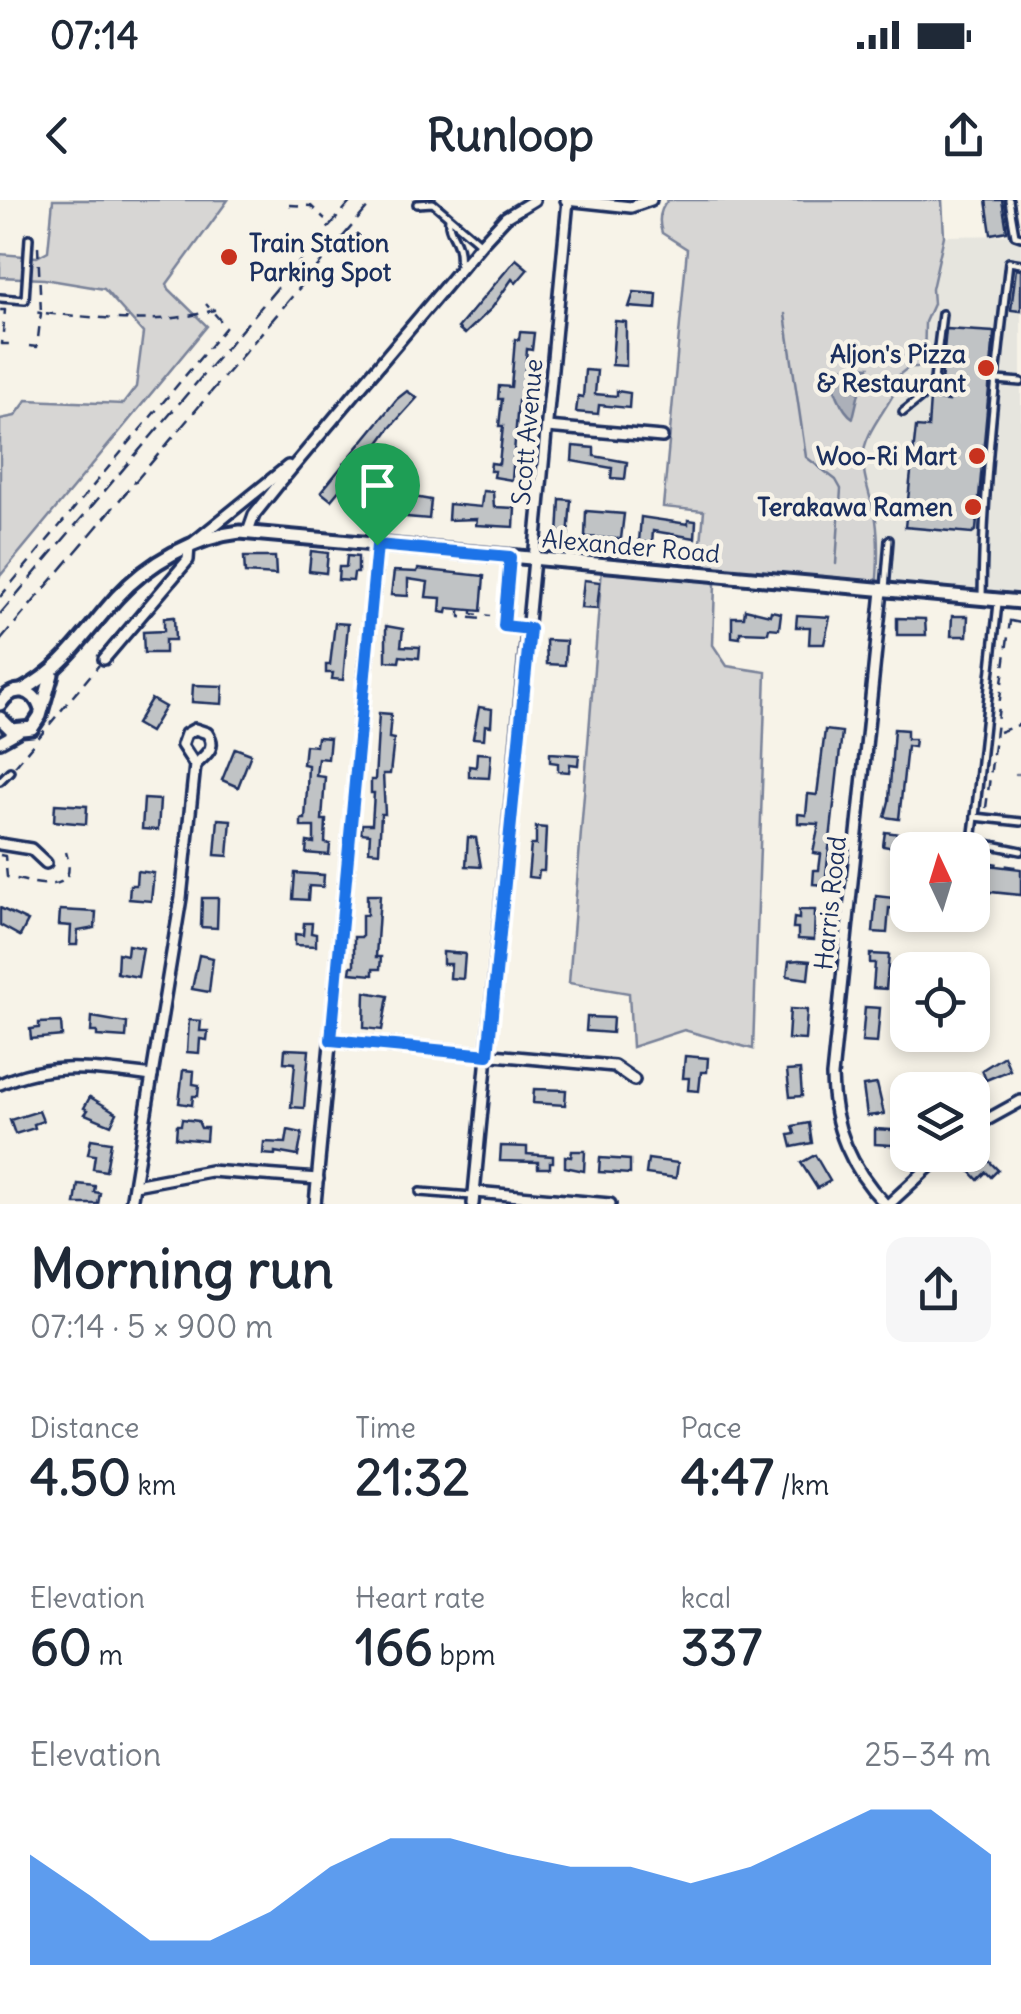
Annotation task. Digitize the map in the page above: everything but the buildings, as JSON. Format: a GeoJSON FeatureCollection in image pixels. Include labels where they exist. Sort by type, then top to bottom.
{"type":"FeatureCollection","features":[{"type":"Feature","properties":{"kind":"street"},"geometry":{"type":"LineString","coordinates":[[248,532],[254,515],[481,244],[506,217],[532,200]]}},
{"type":"Feature","properties":{"kind":"street"},"geometry":{"type":"LineString","coordinates":[[567,200],[631,206],[651,200]]}},
{"type":"Feature","properties":{"kind":"street","name":"Scott Avenue"},"geometry":{"type":"LineString","coordinates":[[474,1198],[567,200]]}},
{"type":"Feature","properties":{"kind":"street"},"geometry":{"type":"LineString","coordinates":[[547,426],[662,437]]}},
{"type":"Feature","properties":{"kind":"street"},"geometry":{"type":"LineString","coordinates":[[104,659],[188,560],[189,546],[312,444]]}},
{"type":"Feature","properties":{"kind":"street","name":"Alexander Road"},"geometry":{"type":"LineString","coordinates":[[40,709],[52,674],[128,586],[189,546],[220,535],[248,532],[1016,602]]}},
{"type":"Feature","properties":{"kind":"street"},"geometry":{"type":"LineString","coordinates":[[314,1204],[377,545]]}},
{"type":"Feature","properties":{"kind":"street","name":"Harris Road"},"geometry":{"type":"LineString","coordinates":[[884,592],[832,1076],[835,1115],[848,1153],[857,1171],[887,1204]]}},
{"type":"Feature","properties":{"kind":"street","name":"Alexander Road"},"geometry":{"type":"LineString","coordinates":[[0,704],[5,696],[52,674]]}},
{"type":"Feature","properties":{"kind":"street"},"geometry":{"type":"LineString","coordinates":[[0,686],[35,696],[40,709],[32,728],[0,742]]}},
{"type":"Feature","properties":{"kind":"street"},"geometry":{"type":"LineString","coordinates":[[0,718],[7,728],[18,732]]}},
{"type":"Feature","properties":{"kind":"street"},"geometry":{"type":"LineString","coordinates":[[130,1204],[181,898],[195,765]]}},
{"type":"Feature","properties":{"kind":"street"},"geometry":{"type":"LineString","coordinates":[[0,844],[31,849],[46,863]]}},
{"type":"Feature","properties":{"kind":"street"},"geometry":{"type":"LineString","coordinates":[[331,1040],[614,1066],[634,1080]]}},
{"type":"Feature","properties":{"kind":"street"},"geometry":{"type":"LineString","coordinates":[[0,1084],[58,1068],[152,1076]]}},
{"type":"Feature","properties":{"kind":"street"},"geometry":{"type":"LineString","coordinates":[[990,1118],[1021,1101]]}},
{"type":"Feature","properties":{"kind":"street"},"geometry":{"type":"LineString","coordinates":[[134,1185],[210,1171],[318,1179]]}},
{"type":"Feature","properties":{"kind":"street"},"geometry":{"type":"LineString","coordinates":[[887,1204],[923,1172]]}},
{"type":"Feature","properties":{"kind":"street"},"geometry":{"type":"LineString","coordinates":[[474,1198],[610,1204]]}},
{"type":"Feature","properties":{"kind":"lane"},"geometry":{"type":"LineString","coordinates":[[1009,200],[1015,236],[1021,237]]}},
{"type":"Feature","properties":{"kind":"lane"},"geometry":{"type":"LineString","coordinates":[[417,204],[430,202],[481,244]]}},
{"type":"Feature","properties":{"kind":"lane"},"geometry":{"type":"LineString","coordinates":[[446,216],[461,248],[458,271]]}},
{"type":"Feature","properties":{"kind":"lane"},"geometry":{"type":"LineString","coordinates":[[0,298],[25,300],[29,238]]}},
{"type":"Feature","properties":{"kind":"lane"},"geometry":{"type":"LineString","coordinates":[[982,600],[984,524],[1002,320],[1009,262],[1021,264]]}},
{"type":"Feature","properties":{"kind":"lane"},"geometry":{"type":"LineString","coordinates":[[903,412],[932,388],[942,314]]}},
{"type":"Feature","properties":{"kind":"lane"},"geometry":{"type":"LineString","coordinates":[[997,380],[1021,382]]}},
{"type":"Feature","properties":{"kind":"lane"},"geometry":{"type":"LineString","coordinates":[[884,592],[889,540]]}},
{"type":"Feature","properties":{"kind":"lane"},"geometry":{"type":"LineString","coordinates":[[510,557],[504,626],[530,629]]}},
{"type":"Feature","properties":{"kind":"lane"},"geometry":{"type":"LineString","coordinates":[[973,832],[998,602]]}},
{"type":"Feature","properties":{"kind":"lane"},"geometry":{"type":"LineString","coordinates":[[0,781],[10,771]]}},
{"type":"Feature","properties":{"kind":"lane"},"geometry":{"type":"LineString","coordinates":[[974,816],[1021,822]]}},
{"type":"Feature","properties":{"kind":"lane"},"geometry":{"type":"LineString","coordinates":[[990,846],[1021,851]]}},
{"type":"Feature","properties":{"kind":"lane"},"geometry":{"type":"LineString","coordinates":[[420,1192],[474,1198]]}},
{"type":"Feature","properties":{"kind":"path"},"geometry":{"type":"LineString","coordinates":[[289,204],[310,206],[325,218]]}},
{"type":"Feature","properties":{"kind":"path"},"geometry":{"type":"LineString","coordinates":[[356,233],[368,243]]}},
{"type":"Feature","properties":{"kind":"path"},"geometry":{"type":"LineString","coordinates":[[29,346],[37,347],[38,246]]}},
{"type":"Feature","properties":{"kind":"path"},"geometry":{"type":"LineString","coordinates":[[0,597],[226,327],[208,303]]}},
{"type":"Feature","properties":{"kind":"path"},"geometry":{"type":"LineString","coordinates":[[12,344],[2,344],[3,310],[14,311]]}},
{"type":"Feature","properties":{"kind":"path"},"geometry":{"type":"LineString","coordinates":[[32,312],[144,321],[182,319],[212,310]]}},
{"type":"Feature","properties":{"kind":"path"},"geometry":{"type":"LineString","coordinates":[[984,818],[1010,621],[1016,602]]}},
{"type":"Feature","properties":{"kind":"path"},"geometry":{"type":"LineString","coordinates":[[460,609],[460,617],[484,620],[489,616],[472,614],[472,610]]}},
{"type":"Feature","properties":{"kind":"path"},"geometry":{"type":"LineString","coordinates":[[1010,621],[1021,623]]}},
{"type":"Feature","properties":{"kind":"path"},"geometry":{"type":"LineString","coordinates":[[10,771],[104,659]]}},
{"type":"Feature","properties":{"kind":"path"},"geometry":{"type":"LineString","coordinates":[[997,732],[1021,724]]}},
{"type":"Feature","properties":{"kind":"path"},"geometry":{"type":"LineString","coordinates":[[0,855],[5,856],[7,876],[44,887],[62,881],[67,873],[66,852]]}},
{"type":"Feature","properties":{"kind":"path"},"geometry":{"type":"LineString","coordinates":[[990,863],[1021,868]]}},
{"type":"Feature","properties":{"kind":"shaded area"},"geometry":{"type":"Polygon","coordinates":[[[53,200],[228,200],[167,284],[207,326],[0,576],[0,419],[15,416],[27,400],[123,404],[136,387],[143,333],[104,289],[44,279],[0,277],[0,254],[37,257],[48,251],[53,200]]]}},
{"type":"Feature","properties":{"kind":"shaded area"},"geometry":{"type":"Polygon","coordinates":[[[668,200],[942,200],[944,236],[932,289],[933,304],[925,322],[924,367],[909,367],[900,374],[865,447],[864,475],[877,528],[876,591],[698,574],[704,511],[663,507],[687,249],[662,233],[660,216],[668,200]]]}},
{"type":"Feature","properties":{"kind":"shaded area"},"geometry":{"type":"Polygon","coordinates":[[[944,236],[1021,237],[1021,602],[876,591],[876,519],[866,493],[863,455],[874,422],[900,385],[900,374],[909,367],[924,366],[925,322],[933,304],[932,289],[944,236]]]}},
{"type":"Feature","properties":{"kind":"shaded area"},"geometry":{"type":"Polygon","coordinates":[[[869,367],[863,376],[853,418],[841,404],[832,377],[832,371],[869,367]]]}},
{"type":"Feature","properties":{"kind":"shaded area"},"geometry":{"type":"Polygon","coordinates":[[[602,568],[702,577],[715,584],[713,645],[727,666],[766,672],[753,1049],[684,1030],[632,1047],[629,993],[569,983],[602,568]]]}},
{"type":"Feature","properties":{"kind":"waterway"},"geometry":{"type":"LineString","coordinates":[[785,314],[806,457],[836,480],[841,489],[836,564]]}},
{"type":"Feature","properties":{"kind":"waterway"},"geometry":{"type":"LineString","coordinates":[[1016,774],[1021,774]]}},
{"type":"Feature","properties":{"kind":"railway"},"geometry":{"type":"LineString","coordinates":[[0,614],[352,200]]}},
{"type":"Feature","properties":{"kind":"railway"},"geometry":{"type":"LineString","coordinates":[[0,641],[374,200]]}},
{"type":"Feature","properties":{"kind":"place","name":"Train Station Parking Spot"},"geometry":{"type":"Point","coordinates":[229,257]}},
{"type":"Feature","properties":{"kind":"place","name":"Aljon's Pizza & Restaurant"},"geometry":{"type":"Point","coordinates":[986,368]}},
{"type":"Feature","properties":{"kind":"place","name":"Woo-Ri Mart"},"geometry":{"type":"Point","coordinates":[977,456]}},
{"type":"Feature","properties":{"kind":"place","name":"Terakawa Ramen"},"geometry":{"type":"Point","coordinates":[973,507]}},
{"type":"Feature","properties":{"kind":"route"},"geometry":{"type":"LineString","coordinates":[[377,545],[510,557],[504,626],[530,629],[488,1055],[331,1040],[377,545]]}}]}
